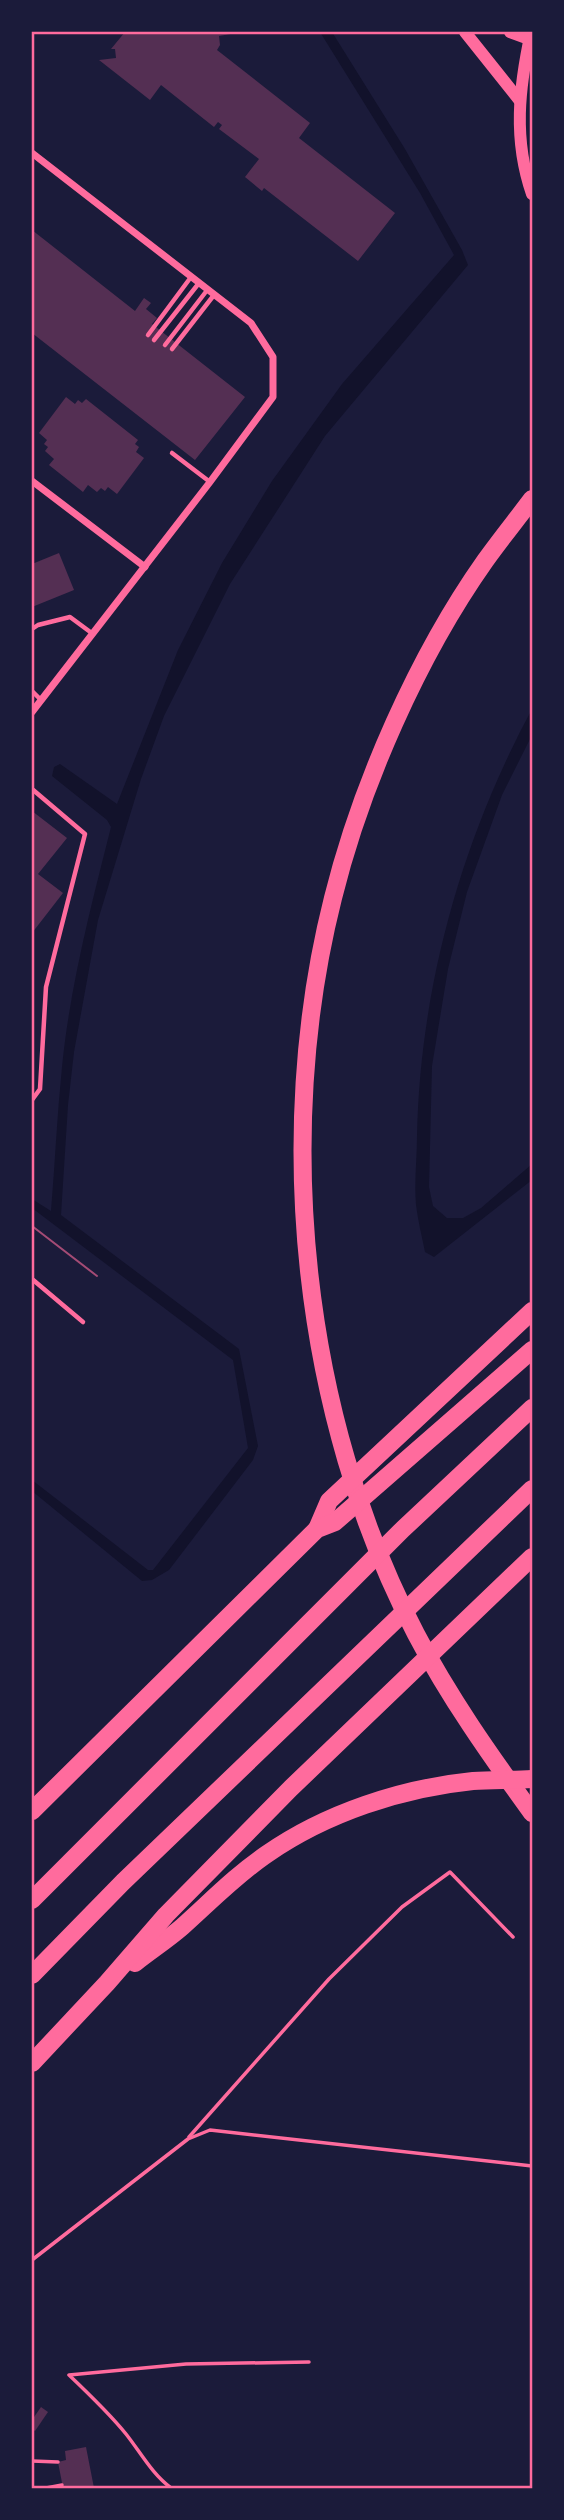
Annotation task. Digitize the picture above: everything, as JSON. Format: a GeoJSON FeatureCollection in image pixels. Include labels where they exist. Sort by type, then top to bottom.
{"type":"FeatureCollection","features":[{"type":"Feature","properties":{"kind":"highway"},"geometry":{"type":"LineString","coordinates":[[533,499],[485,561],[435,643],[398,717],[353,831],[332,898],[317,978],[307,1054],[303,1178],[310,1280],[323,1353],[342,1441],[362,1505],[392,1582],[428,1655],[475,1733],[533,1813]]}},
{"type":"Feature","properties":{"kind":"highway"},"geometry":{"type":"LineString","coordinates":[[32,1811],[317,1529],[329,1501],[533,1311]]}},
{"type":"Feature","properties":{"kind":"highway"},"geometry":{"type":"LineString","coordinates":[[317,1529],[335,1522],[533,1350]]}},
{"type":"Feature","properties":{"kind":"highway"},"geometry":{"type":"LineString","coordinates":[[32,1900],[356,1576],[533,1408]]}},
{"type":"Feature","properties":{"kind":"highway"},"geometry":{"type":"LineString","coordinates":[[32,1975],[122,1882],[533,1489]]}},
{"type":"Feature","properties":{"kind":"highway"},"geometry":{"type":"LineString","coordinates":[[32,2063],[166,1915],[457,1628],[533,1557]]}},
{"type":"Feature","properties":{"kind":"highway"},"geometry":{"type":"LineString","coordinates":[[107,1983],[180,1929],[244,1871],[299,1835],[329,1820],[387,1798],[432,1787],[475,1781],[533,1779]]}},
{"type":"Feature","properties":{"kind":"main road"},"geometry":{"type":"LineString","coordinates":[[465,32],[520,101]]}},
{"type":"Feature","properties":{"kind":"main road"},"geometry":{"type":"LineString","coordinates":[[510,32],[531,37],[520,81],[520,148],[533,194]]}},
{"type":"Feature","properties":{"kind":"street"},"geometry":{"type":"LineString","coordinates":[[32,153],[251,323],[273,357],[273,397],[32,712]]}},
{"type":"Feature","properties":{"kind":"street"},"geometry":{"type":"LineString","coordinates":[[32,481],[145,567]]}},
{"type":"Feature","properties":{"kind":"lane"},"geometry":{"type":"LineString","coordinates":[[148,335],[191,277]]}},
{"type":"Feature","properties":{"kind":"lane"},"geometry":{"type":"LineString","coordinates":[[154,340],[199,283]]}},
{"type":"Feature","properties":{"kind":"lane"},"geometry":{"type":"LineString","coordinates":[[165,345],[211,292]]}},
{"type":"Feature","properties":{"kind":"lane"},"geometry":{"type":"LineString","coordinates":[[172,349],[211,292]]}},
{"type":"Feature","properties":{"kind":"lane"},"geometry":{"type":"LineString","coordinates":[[172,453],[210,482]]}},
{"type":"Feature","properties":{"kind":"lane"},"geometry":{"type":"LineString","coordinates":[[32,629],[70,617],[93,634]]}},
{"type":"Feature","properties":{"kind":"lane"},"geometry":{"type":"LineString","coordinates":[[32,691],[41,700]]}},
{"type":"Feature","properties":{"kind":"lane"},"geometry":{"type":"LineString","coordinates":[[32,789],[85,834],[46,987],[40,1089],[32,1101]]}},
{"type":"Feature","properties":{"kind":"lane"},"geometry":{"type":"LineString","coordinates":[[32,1279],[83,1322]]}},
{"type":"Feature","properties":{"kind":"path"},"geometry":{"type":"LineString","coordinates":[[32,2260],[188,2139],[329,1979],[402,1907],[450,1872],[513,1937]]}},
{"type":"Feature","properties":{"kind":"path"},"geometry":{"type":"LineString","coordinates":[[188,2139],[210,2130],[533,2166]]}},
{"type":"Feature","properties":{"kind":"path"},"geometry":{"type":"LineString","coordinates":[[171,2488],[159,2479],[119,2426],[69,2375],[186,2364],[309,2362]]}},
{"type":"Feature","properties":{"kind":"path"},"geometry":{"type":"LineString","coordinates":[[32,2461],[58,2462]]}},
{"type":"Feature","properties":{"kind":"path"},"geometry":{"type":"LineString","coordinates":[[46,2488],[62,2485]]}},
{"type":"Feature","properties":{"kind":"shaded area"},"geometry":{"type":"Polygon","coordinates":[[[320,32],[332,32],[405,149],[468,265],[325,436],[230,584],[164,716],[141,779],[98,920],[74,1052],[61,1215],[239,1349],[258,1446],[253,1460],[169,1570],[152,1580],[142,1581],[32,1491],[32,1480],[148,1570],[153,1570],[248,1448],[233,1360],[32,1208],[32,1199],[51,1211],[60,1085],[70,1006],[111,827],[107,820],[52,776],[54,767],[60,764],[117,804],[178,650],[222,563],[272,481],[342,384],[454,255],[420,193],[320,32]]]}},
{"type":"Feature","properties":{"kind":"shaded area"},"geometry":{"type":"Polygon","coordinates":[[[532,709],[532,735],[502,795],[467,892],[448,969],[432,1066],[429,1187],[433,1206],[447,1218],[463,1218],[481,1208],[532,1164],[532,1180],[434,1257],[425,1252],[415,1197],[420,1080],[426,1025],[449,915],[466,862],[507,759],[532,709]]]}},
{"type":"Feature","properties":{"kind":"building"},"geometry":{"type":"Polygon","coordinates":[[[125,32],[242,32],[219,36],[220,45],[217,50],[310,123],[299,138],[395,213],[358,261],[264,188],[262,191],[245,177],[259,159],[219,129],[222,125],[218,122],[214,127],[161,85],[150,100],[99,60],[116,58],[115,49],[111,49],[125,32]]]}},
{"type":"Feature","properties":{"kind":"building"},"geometry":{"type":"Polygon","coordinates":[[[32,230],[135,311],[144,298],[151,303],[146,309],[157,318],[152,324],[245,397],[195,460],[32,333],[32,230]]]}},
{"type":"Feature","properties":{"kind":"building"},"geometry":{"type":"Polygon","coordinates":[[[66,397],[75,404],[78,400],[82,403],[86,399],[138,440],[135,444],[139,447],[136,452],[144,458],[117,494],[108,487],[105,491],[101,488],[97,492],[88,485],[83,492],[49,465],[54,459],[45,451],[48,447],[44,444],[47,440],[39,433],[66,397]]]}},
{"type":"Feature","properties":{"kind":"building"},"geometry":{"type":"Polygon","coordinates":[[[59,553],[74,590],[32,607],[32,564],[59,553]]]}},
{"type":"Feature","properties":{"kind":"building"},"geometry":{"type":"Polygon","coordinates":[[[32,811],[67,838],[38,874],[63,893],[32,933],[32,811]]]}},
{"type":"Feature","properties":{"kind":"building"},"geometry":{"type":"Polygon","coordinates":[[[41,2407],[48,2412],[35,2431],[32,2429],[32,2420],[41,2407]]]}},
{"type":"Feature","properties":{"kind":"building"},"geometry":{"type":"Polygon","coordinates":[[[86,2447],[94,2488],[63,2488],[58,2462],[66,2460],[65,2451],[86,2447]]]}},
{"type":"Feature","properties":{"kind":"tram line"},"geometry":{"type":"LineString","coordinates":[[32,1226],[97,1276]]}}]}
